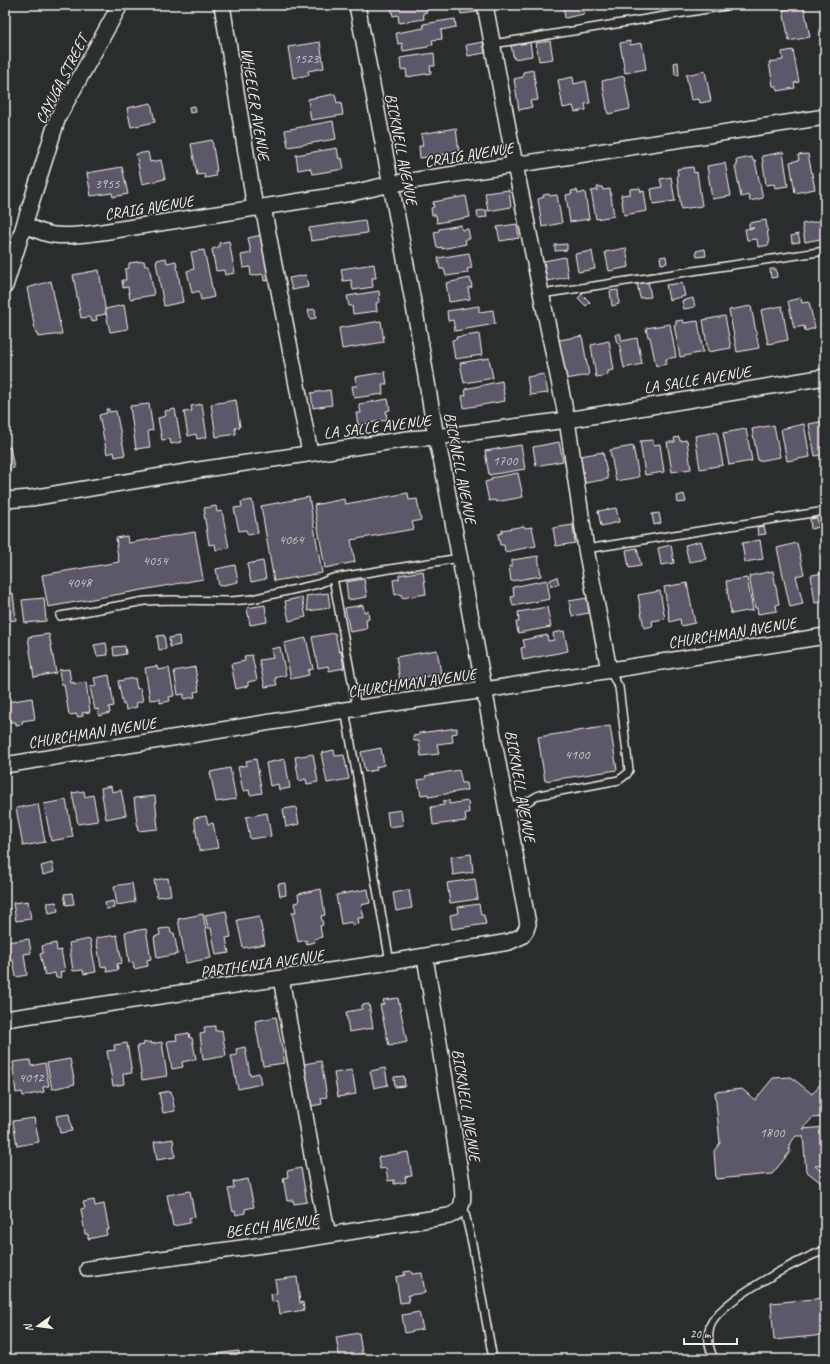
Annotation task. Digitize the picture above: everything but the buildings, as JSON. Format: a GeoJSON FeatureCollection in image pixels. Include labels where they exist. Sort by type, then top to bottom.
{"type":"FeatureCollection","features":[{"type":"Feature","properties":{"kind":"street","name":"CAYUGA STREET"},"geometry":{"type":"LineString","coordinates":[[5,286],[58,117],[120,5]]}},
{"type":"Feature","properties":{"kind":"street","name":"WHEELER AVENUE"},"geometry":{"type":"LineString","coordinates":[[222,5],[259,207],[310,453]]}},
{"type":"Feature","properties":{"kind":"street","name":"BICKNELL AVENUE"},"geometry":{"type":"LineString","coordinates":[[357,5],[418,328],[436,437],[528,924],[522,936]]}},
{"type":"Feature","properties":{"kind":"street"},"geometry":{"type":"LineString","coordinates":[[485,5],[515,165],[567,420],[586,549],[609,670]]}},
{"type":"Feature","properties":{"kind":"street","name":"CRAIG AVENUE"},"geometry":{"type":"LineString","coordinates":[[25,225],[38,231],[54,235],[102,232],[352,193],[391,184],[825,117]]}},
{"type":"Feature","properties":{"kind":"street","name":"LA SALLE AVENUE"},"geometry":{"type":"LineString","coordinates":[[5,500],[31,498],[192,471],[408,439],[436,437],[567,420],[825,377]]}},
{"type":"Feature","properties":{"kind":"street","name":"CHURCHMAN AVENUE"},"geometry":{"type":"LineString","coordinates":[[5,764],[825,636]]}},
{"type":"Feature","properties":{"kind":"street","name":"PARTHENIA AVENUE"},"geometry":{"type":"LineString","coordinates":[[5,1018],[390,962],[509,942],[522,936]]}},
{"type":"Feature","properties":{"kind":"street","name":"BICKNELL AVENUE"},"geometry":{"type":"LineString","coordinates":[[425,956],[462,1183],[461,1206]]}},
{"type":"Feature","properties":{"kind":"street"},"geometry":{"type":"LineString","coordinates":[[281,978],[313,1160],[328,1235]]}},
{"type":"Feature","properties":{"kind":"street","name":"BEECH AVENUE"},"geometry":{"type":"LineString","coordinates":[[88,1269],[328,1235],[448,1216],[461,1206]]}},
{"type":"Feature","properties":{"kind":"lane"},"geometry":{"type":"LineString","coordinates":[[492,44],[732,5]]}},
{"type":"Feature","properties":{"kind":"lane"},"geometry":{"type":"LineString","coordinates":[[541,294],[825,251]]}},
{"type":"Feature","properties":{"kind":"lane"},"geometry":{"type":"LineString","coordinates":[[586,549],[825,511]]}},
{"type":"Feature","properties":{"kind":"lane"},"geometry":{"type":"LineString","coordinates":[[60,616],[145,601],[231,601],[252,599],[318,584],[333,578],[460,558]]}},
{"type":"Feature","properties":{"kind":"lane"},"geometry":{"type":"LineString","coordinates":[[333,578],[351,709],[390,962]]}},
{"type":"Feature","properties":{"kind":"lane"},"geometry":{"type":"LineString","coordinates":[[506,808],[524,803],[539,795],[619,780],[627,774],[629,770],[619,687],[609,670]]}},
{"type":"Feature","properties":{"kind":"lane"},"geometry":{"type":"LineString","coordinates":[[461,1206],[472,1243],[493,1359]]}},
{"type":"Feature","properties":{"kind":"lane"},"geometry":{"type":"LineString","coordinates":[[714,1359],[708,1342],[711,1325],[724,1307],[763,1280],[825,1250]]}}]}
